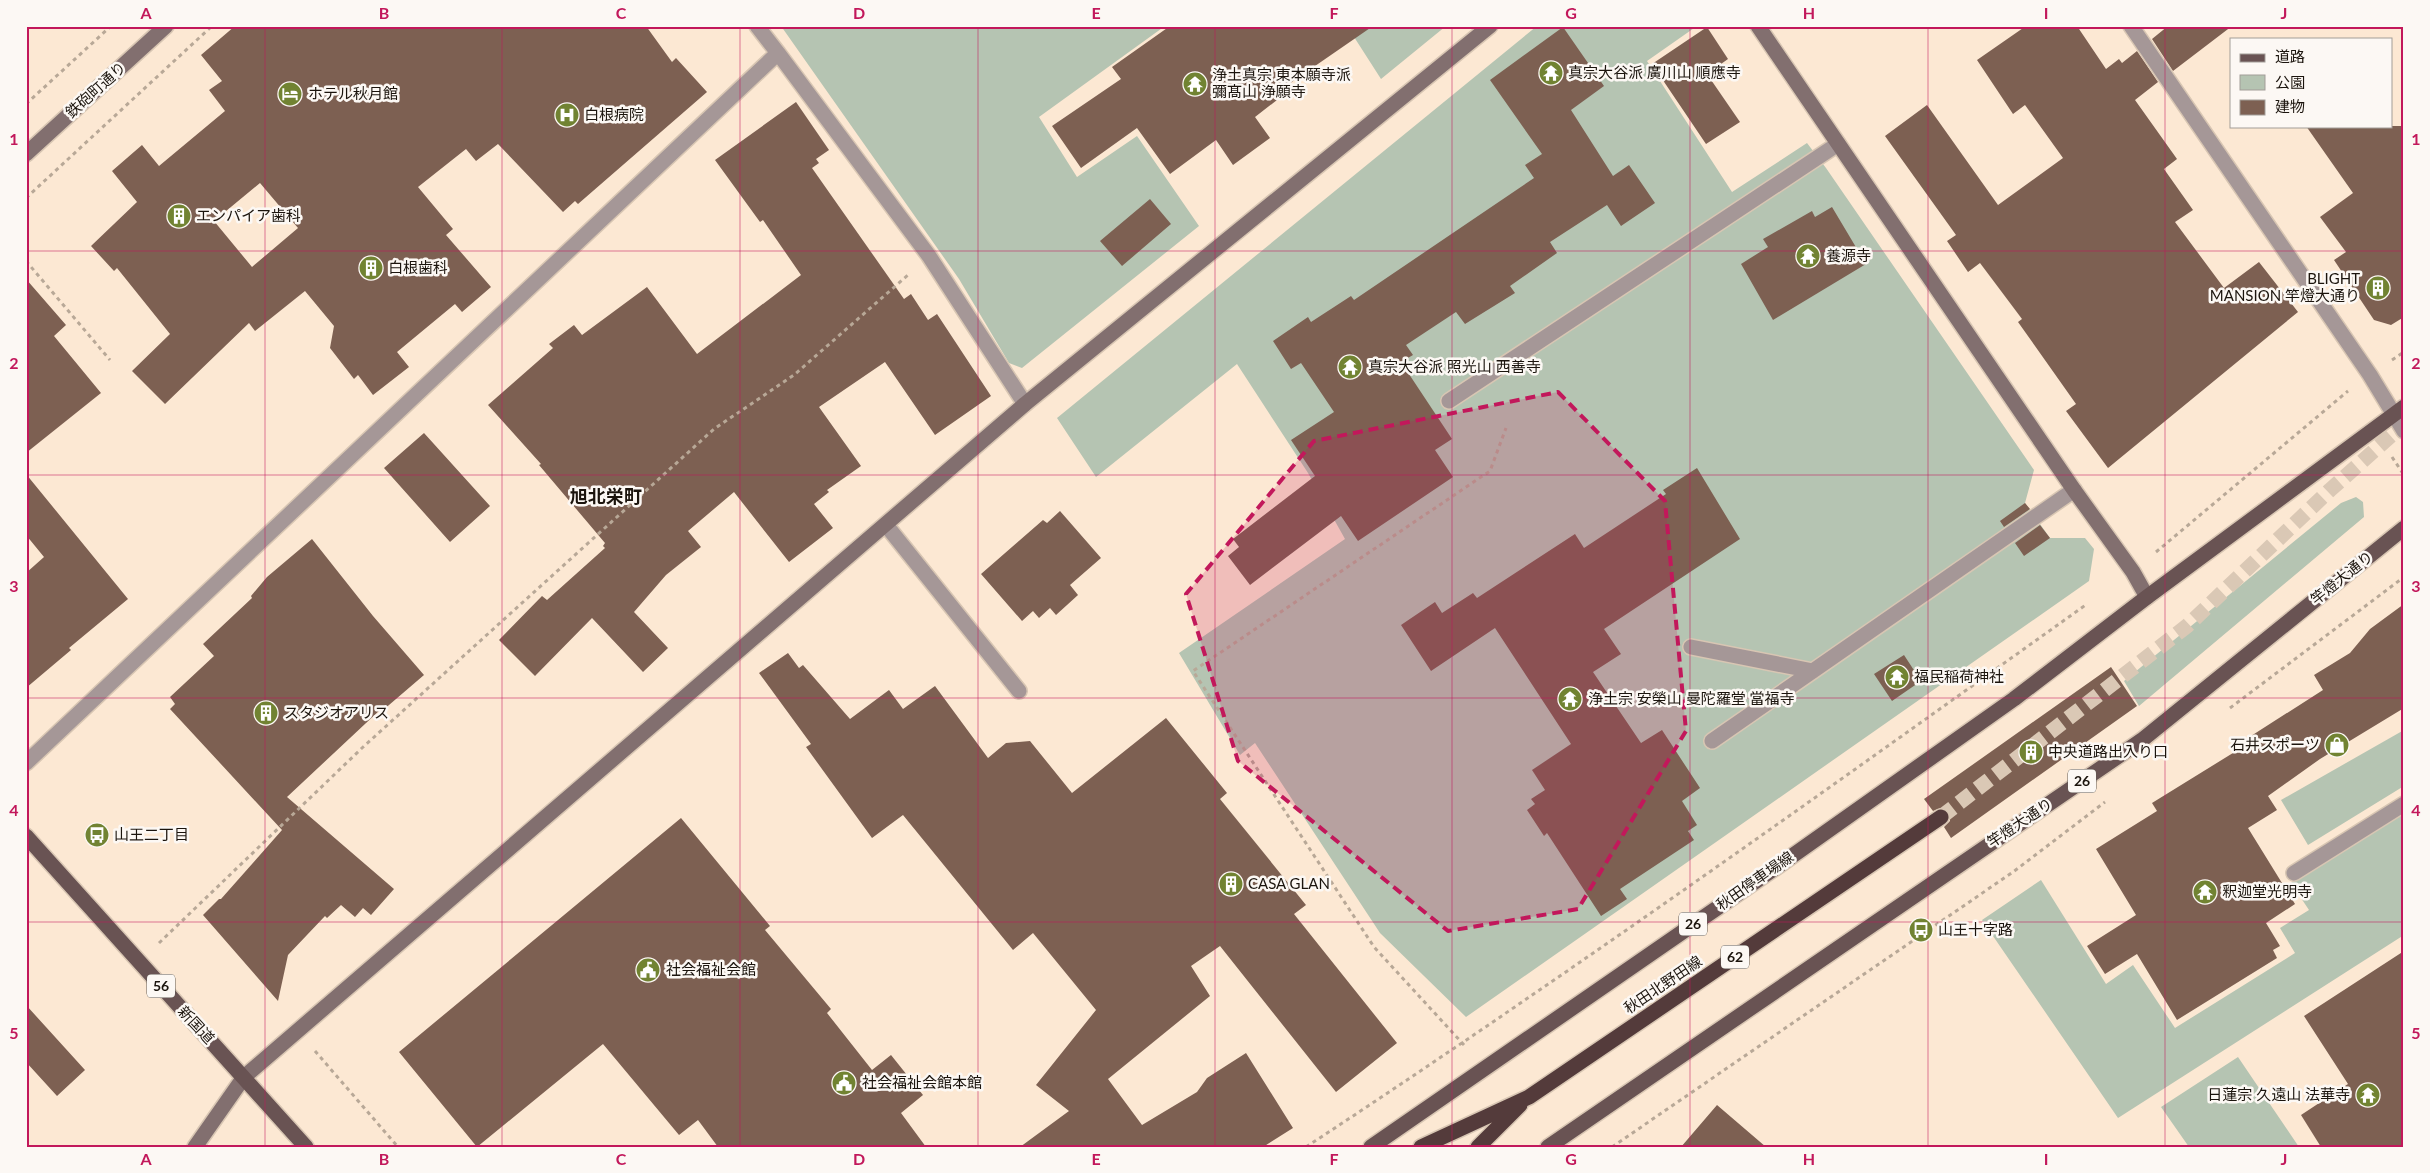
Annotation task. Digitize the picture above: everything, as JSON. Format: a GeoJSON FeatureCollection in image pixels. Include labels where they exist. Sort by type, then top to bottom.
{"type":"FeatureCollection","features":[{"type":"Feature","properties":{"kind":"highway","name":"秋田北野田線"},"geometry":{"type":"LineString","coordinates":[[1529,1097],[1941,817]]}},
{"type":"Feature","properties":{"kind":"highway","name":"62"},"geometry":{"type":"LineString","coordinates":[[1421,1147],[1529,1097]]}},
{"type":"Feature","properties":{"kind":"highway","name":"62"},"geometry":{"type":"LineString","coordinates":[[1478,1147],[1529,1097]]}},
{"type":"Feature","properties":{"kind":"main road","name":"26"},"geometry":{"type":"LineString","coordinates":[[2147,597],[2398,411]]}},
{"type":"Feature","properties":{"kind":"main road","name":"竿燈大通り"},"geometry":{"type":"LineString","coordinates":[[1548,1147],[2142,740],[2404,528]]}},
{"type":"Feature","properties":{"kind":"main road","name":"秋田停車場線"},"geometry":{"type":"LineString","coordinates":[[1371,1147],[1778,866],[2014,699],[2147,597]]}},
{"type":"Feature","properties":{"kind":"main road","name":"新国道"},"geometry":{"type":"LineString","coordinates":[[26,836],[306,1147]]}},
{"type":"Feature","properties":{"kind":"street","name":"鉄砲町通り"},"geometry":{"type":"LineString","coordinates":[[26,154],[166,26]]}},
{"type":"Feature","properties":{"kind":"street"},"geometry":{"type":"LineString","coordinates":[[757,26],[929,256],[1025,404]]}},
{"type":"Feature","properties":{"kind":"street"},"geometry":{"type":"LineString","coordinates":[[195,1147],[244,1077],[1025,404],[1490,26]]}},
{"type":"Feature","properties":{"kind":"street"},"geometry":{"type":"LineString","coordinates":[[1758,26],[2074,490],[2133,572],[2147,597]]}},
{"type":"Feature","properties":{"kind":"street"},"geometry":{"type":"LineString","coordinates":[[2131,26],[2370,375],[2398,411],[2404,431]]}},
{"type":"Feature","properties":{"kind":"street"},"geometry":{"type":"LineString","coordinates":[[26,763],[778,53]]}},
{"type":"Feature","properties":{"kind":"street"},"geometry":{"type":"LineString","coordinates":[[1449,401],[1838,144]]}},
{"type":"Feature","properties":{"kind":"street"},"geometry":{"type":"LineString","coordinates":[[1712,741],[2074,490]]}},
{"type":"Feature","properties":{"kind":"street"},"geometry":{"type":"LineString","coordinates":[[886,525],[1019,691]]}},
{"type":"Feature","properties":{"kind":"street"},"geometry":{"type":"LineString","coordinates":[[1691,647],[1813,671]]}},
{"type":"Feature","properties":{"kind":"street"},"geometry":{"type":"LineString","coordinates":[[2294,873],[2404,804]]}},
{"type":"Feature","properties":{"kind":"path"},"geometry":{"type":"LineString","coordinates":[[26,104],[111,26]]}},
{"type":"Feature","properties":{"kind":"path"},"geometry":{"type":"LineString","coordinates":[[26,198],[212,26]]}},
{"type":"Feature","properties":{"kind":"path"},"geometry":{"type":"LineString","coordinates":[[139,962],[362,748],[714,429],[794,375],[929,256]]}},
{"type":"Feature","properties":{"kind":"path"},"geometry":{"type":"LineString","coordinates":[[26,261],[110,360]]}},
{"type":"Feature","properties":{"kind":"path"},"geometry":{"type":"LineString","coordinates":[[2133,572],[2348,391],[2404,352]]}},
{"type":"Feature","properties":{"kind":"path"},"geometry":{"type":"LineString","coordinates":[[1483,1069],[1463,1044],[1374,947],[1193,670],[1490,472],[1506,428]]}},
{"type":"Feature","properties":{"kind":"path"},"geometry":{"type":"LineString","coordinates":[[1306,1147],[1463,1044],[1702,878],[2092,600]]}},
{"type":"Feature","properties":{"kind":"path"},"geometry":{"type":"LineString","coordinates":[[298,1031],[398,1147]]}},
{"type":"Feature","properties":{"kind":"highlighted area"},"geometry":{"type":"Polygon","coordinates":[[[1558,392],[1665,501],[1686,731],[1578,909],[1448,931],[1238,761],[1186,594],[1314,441],[1558,392]]]}},
{"type":"Feature","properties":{"kind":"green space"},"geometry":{"type":"Polygon","coordinates":[[[781,26],[1165,26],[1039,117],[1077,177],[1137,136],[1199,226],[1022,368],[1009,363],[959,279],[781,26]]]}},
{"type":"Feature","properties":{"kind":"green space"},"geometry":{"type":"Polygon","coordinates":[[[1347,26],[1446,26],[1381,79],[1347,26]]]}},
{"type":"Feature","properties":{"kind":"green space"},"geometry":{"type":"Polygon","coordinates":[[[1537,26],[1697,26],[1647,61],[1732,192],[1807,143],[2034,470],[2025,503],[2050,538],[2085,538],[2094,549],[2089,581],[1466,1017],[1380,933],[1255,743],[1240,755],[1179,653],[1345,539],[1308,473],[1237,364],[1096,477],[1057,418],[1537,26]]]}},
{"type":"Feature","properties":{"kind":"green space"},"geometry":{"type":"Polygon","coordinates":[[[2356,497],[2363,502],[2364,517],[2139,706],[2124,681],[2341,503],[2356,497]]]}},
{"type":"Feature","properties":{"kind":"green space"},"geometry":{"type":"Polygon","coordinates":[[[2404,730],[2404,786],[2308,845],[2281,800],[2404,730]]]}},
{"type":"Feature","properties":{"kind":"green space"},"geometry":{"type":"Polygon","coordinates":[[[2404,813],[2404,935],[2118,1118],[1982,920],[2041,880],[2106,984],[2133,965],[2175,1028],[2295,953],[2280,928],[2309,910],[2291,883],[2404,813]]]}},
{"type":"Feature","properties":{"kind":"green space"},"geometry":{"type":"Polygon","coordinates":[[[2238,1057],[2299,1147],[2189,1147],[2161,1107],[2238,1057]]]}},
{"type":"Feature","properties":{"kind":"building"},"geometry":{"type":"Polygon","coordinates":[[[235,26],[646,26],[672,62],[676,58],[707,92],[578,204],[575,201],[563,212],[498,144],[476,161],[466,149],[418,187],[453,229],[446,235],[491,287],[462,312],[455,304],[397,352],[409,367],[373,395],[358,375],[354,379],[330,348],[334,326],[305,291],[255,331],[249,323],[165,404],[132,371],[170,334],[117,268],[114,271],[91,246],[137,202],[112,171],[142,145],[159,166],[225,111],[209,90],[222,81],[201,55],[235,26]],[[260,183],[214,221],[252,267],[298,228],[260,183]]]}},
{"type":"Feature","properties":{"kind":"building","name":"浄土真宗 東本願寺派 彌髙山 浄願寺"},"geometry":{"type":"Polygon","coordinates":[[[1170,26],[1373,26],[1273,95],[1277,100],[1255,117],[1270,138],[1233,165],[1216,140],[1170,174],[1137,128],[1081,168],[1052,126],[1121,79],[1112,67],[1170,26]]]}},
{"type":"Feature","properties":{"kind":"building"},"geometry":{"type":"Polygon","coordinates":[[[2026,26],[2077,26],[2106,69],[2119,59],[2122,63],[2137,51],[2158,82],[2135,100],[2177,159],[2164,169],[2193,210],[2175,222],[2224,288],[2259,262],[2298,312],[2108,468],[2066,411],[2076,404],[2018,322],[2022,319],[1980,263],[1968,272],[1947,241],[1956,235],[1885,136],[1927,105],[1998,205],[2063,158],[2025,105],[2013,114],[1977,60],[2026,26]]]}},
{"type":"Feature","properties":{"kind":"building"},"geometry":{"type":"Polygon","coordinates":[[[2168,26],[2232,26],[2173,71],[2152,39],[2168,26]]]}},
{"type":"Feature","properties":{"kind":"building"},"geometry":{"type":"Polygon","coordinates":[[[1563,27],[1604,86],[1571,110],[1613,176],[1629,165],[1655,203],[1621,226],[1607,205],[1550,242],[1557,253],[1510,286],[1515,293],[1465,324],[1456,312],[1406,345],[1413,355],[1401,362],[1452,439],[1435,450],[1453,477],[1358,541],[1341,516],[1250,585],[1228,556],[1239,547],[1233,539],[1315,476],[1291,440],[1334,412],[1301,363],[1291,369],[1273,341],[1308,317],[1311,322],[1351,296],[1354,300],[1534,178],[1525,165],[1542,154],[1490,80],[1563,27]]]}},
{"type":"Feature","properties":{"kind":"building"},"geometry":{"type":"Polygon","coordinates":[[[1707,27],[1728,59],[1707,74],[1740,122],[1706,144],[1652,64],[1707,27]]]}},
{"type":"Feature","properties":{"kind":"building"},"geometry":{"type":"Polygon","coordinates":[[[796,102],[829,150],[816,159],[819,163],[812,168],[904,299],[911,294],[928,320],[937,314],[991,396],[935,435],[885,362],[819,407],[861,466],[827,490],[829,492],[814,504],[833,528],[789,562],[734,492],[688,531],[701,547],[666,575],[634,612],[668,648],[643,672],[592,618],[535,676],[499,640],[542,596],[547,600],[605,548],[603,546],[605,543],[539,465],[541,464],[488,405],[553,348],[549,344],[574,325],[582,335],[647,287],[697,354],[801,275],[763,220],[760,222],[715,160],[796,102]]]}},
{"type":"Feature","properties":{"kind":"building"},"geometry":{"type":"Polygon","coordinates":[[[2392,126],[2404,126],[2404,317],[2391,325],[2374,320],[2334,260],[2346,252],[2320,217],[2353,193],[2307,128],[2392,128],[2392,126]]]}},
{"type":"Feature","properties":{"kind":"building"},"geometry":{"type":"Polygon","coordinates":[[[1150,199],[1171,224],[1122,266],[1100,241],[1150,199]]]}},
{"type":"Feature","properties":{"kind":"building","name":"養源寺"},"geometry":{"type":"Polygon","coordinates":[[[1832,207],[1866,264],[1773,320],[1741,264],[1768,247],[1763,239],[1812,211],[1815,217],[1832,207]]]}},
{"type":"Feature","properties":{"kind":"building"},"geometry":{"type":"Polygon","coordinates":[[[26,279],[66,325],[54,336],[101,393],[26,453],[26,279]]]}},
{"type":"Feature","properties":{"kind":"building"},"geometry":{"type":"Polygon","coordinates":[[[424,433],[490,506],[450,542],[384,468],[424,433]]]}},
{"type":"Feature","properties":{"kind":"building","name":"浄土宗 安榮山 曼陀羅堂 當福寺"},"geometry":{"type":"Polygon","coordinates":[[[1697,468],[1740,539],[1604,629],[1621,654],[1593,672],[1641,743],[1662,730],[1700,788],[1682,801],[1697,825],[1688,831],[1694,840],[1620,889],[1627,899],[1601,916],[1547,833],[1544,836],[1527,810],[1535,804],[1531,799],[1545,790],[1532,770],[1571,744],[1495,628],[1431,671],[1401,625],[1435,602],[1442,613],[1473,593],[1477,598],[1575,534],[1584,548],[1666,494],[1663,490],[1697,468]]]}},
{"type":"Feature","properties":{"kind":"building"},"geometry":{"type":"Polygon","coordinates":[[[26,474],[128,599],[69,648],[71,650],[26,688],[26,573],[44,557],[26,535],[26,474]]]}},
{"type":"Feature","properties":{"kind":"building"},"geometry":{"type":"Polygon","coordinates":[[[2025,503],[2030,509],[2004,527],[2000,521],[2025,503]]]}},
{"type":"Feature","properties":{"kind":"building"},"geometry":{"type":"Polygon","coordinates":[[[1060,511],[1101,558],[1070,585],[1078,595],[1056,615],[1050,608],[1039,618],[1033,611],[1022,621],[981,574],[1043,520],[1047,523],[1060,511]]]}},
{"type":"Feature","properties":{"kind":"building"},"geometry":{"type":"Polygon","coordinates":[[[2040,525],[2050,538],[2024,556],[2015,543],[2040,525]]]}},
{"type":"Feature","properties":{"kind":"building"},"geometry":{"type":"Polygon","coordinates":[[[312,539],[373,616],[424,675],[382,711],[381,709],[287,797],[394,889],[371,915],[363,908],[355,917],[341,905],[327,918],[325,916],[288,955],[278,1001],[203,915],[221,899],[282,830],[170,709],[175,704],[170,697],[214,656],[203,644],[252,598],[251,596],[267,577],[312,539]]]}},
{"type":"Feature","properties":{"kind":"building","name":"釈迦堂光明寺"},"geometry":{"type":"Polygon","coordinates":[[[2404,604],[2404,708],[2320,759],[2268,796],[2277,810],[2248,828],[2295,904],[2266,923],[2280,946],[2273,950],[2277,958],[2177,1020],[2137,954],[2105,974],[2087,946],[2136,915],[2096,849],[2157,811],[2152,803],[2254,740],[2251,736],[2323,690],[2314,675],[2350,653],[2370,629],[2404,604]]]}},
{"type":"Feature","properties":{"kind":"building"},"geometry":{"type":"Polygon","coordinates":[[[788,653],[799,668],[803,665],[850,719],[889,690],[903,709],[935,686],[988,758],[1006,743],[1030,741],[1072,793],[1166,718],[1227,793],[1220,799],[1306,905],[1294,914],[1397,1043],[1336,1092],[1220,946],[1191,966],[1210,996],[1108,1079],[1142,1125],[1197,1092],[1207,1078],[1246,1053],[1293,1128],[1263,1147],[1020,1147],[1069,1111],[1036,1085],[1096,1010],[1033,933],[1013,950],[903,815],[872,838],[806,747],[811,744],[759,673],[788,653]]]}},
{"type":"Feature","properties":{"kind":"building","name":"福民稲荷神社"},"geometry":{"type":"Polygon","coordinates":[[[1904,655],[1921,681],[1892,701],[1874,674],[1904,655]]]}},
{"type":"Feature","properties":{"kind":"building","name":"中央道路出入り口"},"geometry":{"type":"Polygon","coordinates":[[[2111,667],[2137,706],[1951,838],[1944,827],[1950,821],[1949,812],[1941,808],[1933,811],[1924,799],[2111,667]]]}},
{"type":"Feature","properties":{"kind":"building","name":"社会福祉会館"},"geometry":{"type":"Polygon","coordinates":[[[681,818],[770,926],[765,930],[831,1009],[827,1013],[872,1070],[891,1055],[923,1095],[901,1113],[926,1147],[718,1147],[698,1120],[679,1135],[603,1044],[477,1147],[399,1052],[681,818]]]}},
{"type":"Feature","properties":{"kind":"building"},"geometry":{"type":"Polygon","coordinates":[[[2404,951],[2404,1147],[2321,1147],[2301,1115],[2348,1084],[2304,1016],[2404,951]]]}},
{"type":"Feature","properties":{"kind":"building"},"geometry":{"type":"Polygon","coordinates":[[[26,1005],[85,1070],[57,1096],[26,1062],[26,1005]]]}},
{"type":"Feature","properties":{"kind":"building"},"geometry":{"type":"Polygon","coordinates":[[[1717,1105],[1766,1147],[1681,1147],[1717,1105]]]}},
{"type":"Feature","properties":{"kind":"tunnel"},"geometry":{"type":"LineString","coordinates":[[1941,817],[2187,626],[2330,490],[2404,424]]}},
{"type":"Feature","properties":{"kind":"place","name":"真宗大谷派 廣川山 順應寺"},"geometry":{"type":"Point","coordinates":[1551,73]}},
{"type":"Feature","properties":{"kind":"place","name":"浄土真宗 東本願寺派 彌髙山 浄願寺"},"geometry":{"type":"Point","coordinates":[1195,84]}},
{"type":"Feature","properties":{"kind":"place","name":"ホテル秋月館"},"geometry":{"type":"Point","coordinates":[290,94]}},
{"type":"Feature","properties":{"kind":"place","name":"白根病院"},"geometry":{"type":"Point","coordinates":[567,115]}},
{"type":"Feature","properties":{"kind":"place","name":"エンパイア歯科"},"geometry":{"type":"Point","coordinates":[179,216]}},
{"type":"Feature","properties":{"kind":"place","name":"養源寺"},"geometry":{"type":"Point","coordinates":[1808,256]}},
{"type":"Feature","properties":{"kind":"place","name":"白根歯科"},"geometry":{"type":"Point","coordinates":[371,268]}},
{"type":"Feature","properties":{"kind":"place","name":"BLIGHT MANSION 竿燈大通り"},"geometry":{"type":"Point","coordinates":[2378,288]}},
{"type":"Feature","properties":{"kind":"place","name":"真宗大谷派 照光山 西善寺"},"geometry":{"type":"Point","coordinates":[1350,367]}},
{"type":"Feature","properties":{"kind":"place","name":"福民稲荷神社"},"geometry":{"type":"Point","coordinates":[1897,677]}},
{"type":"Feature","properties":{"kind":"place","name":"浄土宗 安榮山 曼陀羅堂 當福寺"},"geometry":{"type":"Point","coordinates":[1570,699]}},
{"type":"Feature","properties":{"kind":"place","name":"スタジオアリス"},"geometry":{"type":"Point","coordinates":[266,713]}},
{"type":"Feature","properties":{"kind":"place","name":"石井スポーツ"},"geometry":{"type":"Point","coordinates":[2337,745]}},
{"type":"Feature","properties":{"kind":"place","name":"中央道路出入り口"},"geometry":{"type":"Point","coordinates":[2031,752]}},
{"type":"Feature","properties":{"kind":"place","name":"山王二丁目"},"geometry":{"type":"Point","coordinates":[97,835]}},
{"type":"Feature","properties":{"kind":"place","name":"CASA GLAN"},"geometry":{"type":"Point","coordinates":[1231,884]}},
{"type":"Feature","properties":{"kind":"place","name":"釈迦堂光明寺"},"geometry":{"type":"Point","coordinates":[2205,892]}},
{"type":"Feature","properties":{"kind":"place","name":"山王十字路"},"geometry":{"type":"Point","coordinates":[1921,930]}},
{"type":"Feature","properties":{"kind":"place","name":"社会福祉会館"},"geometry":{"type":"Point","coordinates":[648,970]}},
{"type":"Feature","properties":{"kind":"place","name":"社会福祉会館本館"},"geometry":{"type":"Point","coordinates":[844,1083]}},
{"type":"Feature","properties":{"kind":"place","name":"日蓮宗 久遠山 法華寺"},"geometry":{"type":"Point","coordinates":[2368,1095]}},
{"type":"Feature","properties":{"kind":"district","name":"旭北栄町"},"geometry":{"type":"Point","coordinates":[606,497]}}]}
